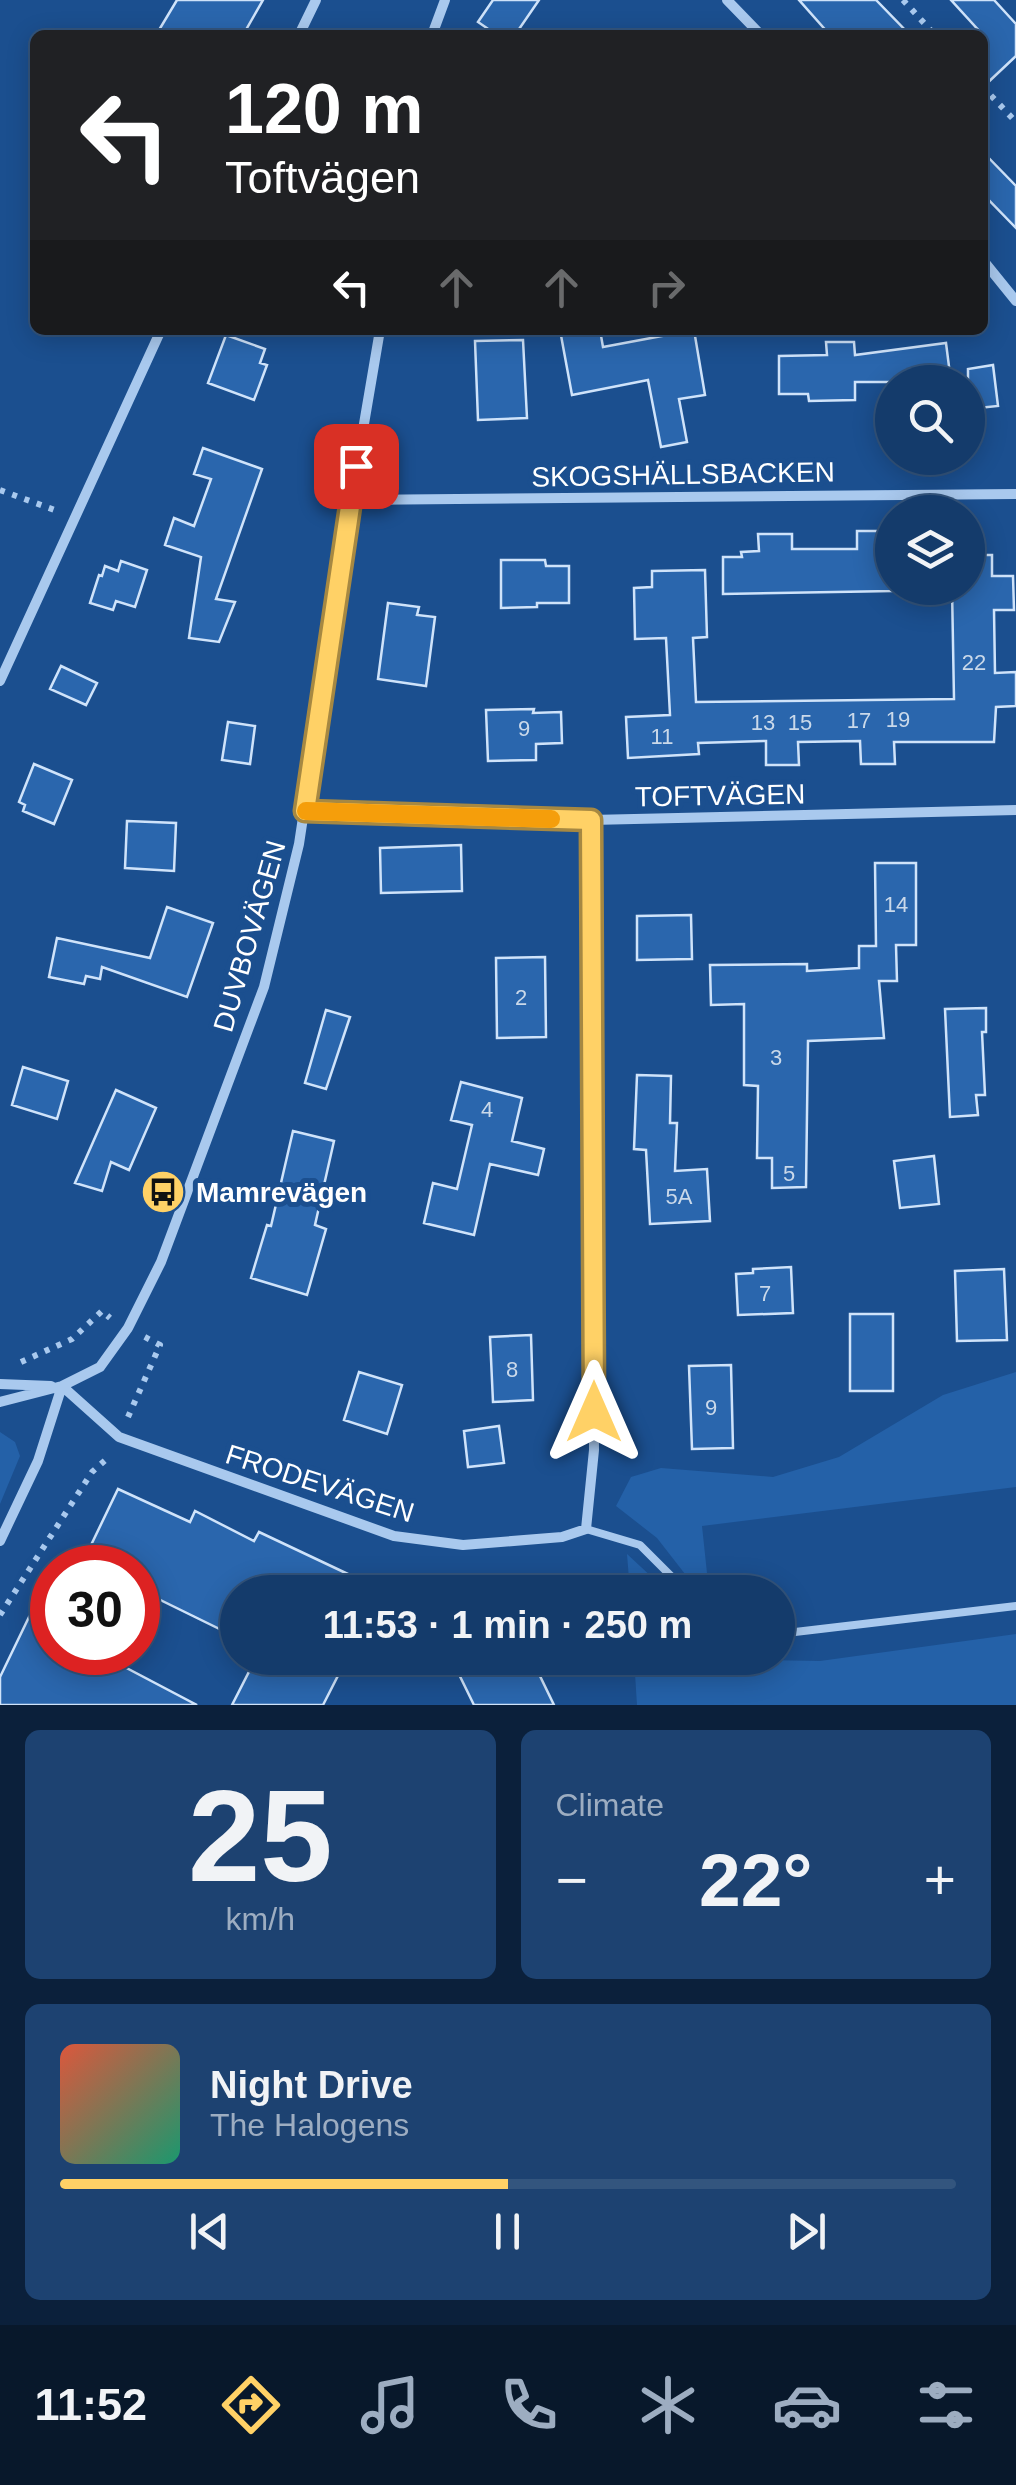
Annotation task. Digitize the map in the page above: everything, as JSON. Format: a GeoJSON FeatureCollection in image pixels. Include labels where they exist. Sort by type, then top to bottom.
{"type":"FeatureCollection","features":[{"type":"Feature","properties":{"kind":"street"},"geometry":{"type":"LineString","coordinates":[[302,30],[316,0]]}},
{"type":"Feature","properties":{"kind":"street"},"geometry":{"type":"LineString","coordinates":[[434,30],[445,0]]}},
{"type":"Feature","properties":{"kind":"street"},"geometry":{"type":"LineString","coordinates":[[727,0],[756,30]]}},
{"type":"Feature","properties":{"kind":"street"},"geometry":{"type":"LineString","coordinates":[[988,266],[1016,301]]}},
{"type":"Feature","properties":{"kind":"street"},"geometry":{"type":"LineString","coordinates":[[0,681],[158,335]]}},
{"type":"Feature","properties":{"kind":"street","name":"DUVBOVÄGEN"},"geometry":{"type":"LineString","coordinates":[[0,1402],[62,1386],[100,1368],[128,1328],[160,1262],[264,988],[305,811],[350,500],[379,335]]}},
{"type":"Feature","properties":{"kind":"street","name":"SKOGSHÄLLSBACKEN"},"geometry":{"type":"LineString","coordinates":[[350,500],[1016,494]]}},
{"type":"Feature","properties":{"kind":"street","name":"TOFTVÄGEN"},"geometry":{"type":"LineString","coordinates":[[305,811],[591,820],[1016,810]]}},
{"type":"Feature","properties":{"kind":"street"},"geometry":{"type":"LineString","coordinates":[[586,1529],[594,1450],[591,820]]}},
{"type":"Feature","properties":{"kind":"street"},"geometry":{"type":"LineString","coordinates":[[0,1384],[62,1386],[38,1461],[0,1541]]}},
{"type":"Feature","properties":{"kind":"street","name":"FRODEVÄGEN"},"geometry":{"type":"LineString","coordinates":[[62,1386],[119,1438],[394,1536],[463,1544],[562,1538],[586,1529]]}},
{"type":"Feature","properties":{"kind":"lane"},"geometry":{"type":"LineString","coordinates":[[586,1529],[640,1545],[670,1575]]}},
{"type":"Feature","properties":{"kind":"lane"},"geometry":{"type":"LineString","coordinates":[[795,1632],[1016,1606]]}},
{"type":"Feature","properties":{"kind":"path"},"geometry":{"type":"LineString","coordinates":[[903,0],[930,30]]}},
{"type":"Feature","properties":{"kind":"path"},"geometry":{"type":"LineString","coordinates":[[988,92],[1016,122]]}},
{"type":"Feature","properties":{"kind":"path"},"geometry":{"type":"LineString","coordinates":[[0,490],[75,518]]}},
{"type":"Feature","properties":{"kind":"path"},"geometry":{"type":"LineString","coordinates":[[12,1363],[24,1362],[72,1339],[102,1312]]}},
{"type":"Feature","properties":{"kind":"path"},"geometry":{"type":"LineString","coordinates":[[0,1615],[92,1472],[112,1454],[160,1345]]}},
{"type":"Feature","properties":{"kind":"shaded area"},"geometry":{"type":"Polygon","coordinates":[[[1016,1372],[1016,1487],[702,1526],[707,1575],[686,1575],[657,1538],[616,1506],[631,1477],[661,1468],[773,1477],[839,1457],[943,1395],[1016,1372]]]}},
{"type":"Feature","properties":{"kind":"shaded area"},"geometry":{"type":"Polygon","coordinates":[[[0,1432],[15,1442],[20,1456],[0,1504],[0,1432]]]}},
{"type":"Feature","properties":{"kind":"shaded area"},"geometry":{"type":"Polygon","coordinates":[[[627,1554],[650,1575],[629,1575],[627,1554]]]}},
{"type":"Feature","properties":{"kind":"shaded area"},"geometry":{"type":"Polygon","coordinates":[[[1016,1634],[1016,1705],[637,1705],[635,1675],[795,1675],[795,1661],[820,1661],[1016,1634]]]}},
{"type":"Feature","properties":{"kind":"building"},"geometry":{"type":"Polygon","coordinates":[[[177,0],[263,0],[246,30],[159,30],[177,0]]]}},
{"type":"Feature","properties":{"kind":"building"},"geometry":{"type":"Polygon","coordinates":[[[493,0],[539,0],[518,30],[490,30],[478,22],[493,0]]]}},
{"type":"Feature","properties":{"kind":"building"},"geometry":{"type":"Polygon","coordinates":[[[799,0],[876,0],[905,30],[826,30],[799,0]]]}},
{"type":"Feature","properties":{"kind":"building"},"geometry":{"type":"Polygon","coordinates":[[[951,0],[994,0],[1016,24],[1016,56],[988,82],[988,30],[978,30],[951,0]]]}},
{"type":"Feature","properties":{"kind":"building"},"geometry":{"type":"Polygon","coordinates":[[[988,157],[1016,186],[1016,228],[988,199],[988,157]]]}},
{"type":"Feature","properties":{"kind":"building"},"geometry":{"type":"Polygon","coordinates":[[[226,335],[265,349],[260,363],[267,365],[254,400],[208,383],[226,335]]]}},
{"type":"Feature","properties":{"kind":"building"},"geometry":{"type":"Polygon","coordinates":[[[561,335],[601,335],[603,347],[667,335],[695,335],[705,395],[679,399],[687,442],[661,447],[648,380],[572,395],[561,335]]]}},
{"type":"Feature","properties":{"kind":"building"},"geometry":{"type":"Polygon","coordinates":[[[523,340],[527,418],[478,420],[475,341],[523,340]]]}},
{"type":"Feature","properties":{"kind":"building"},"geometry":{"type":"Polygon","coordinates":[[[826,342],[854,342],[855,355],[946,343],[949,365],[875,365],[875,382],[855,382],[855,400],[809,401],[808,394],[779,394],[779,356],[827,355],[826,342]]]}},
{"type":"Feature","properties":{"kind":"building"},"geometry":{"type":"Polygon","coordinates":[[[993,365],[998,406],[985,407],[985,366],[993,365]]]}},
{"type":"Feature","properties":{"kind":"building"},"geometry":{"type":"Polygon","coordinates":[[[203,448],[262,469],[216,599],[235,602],[219,642],[189,638],[201,557],[165,545],[174,518],[194,526],[211,479],[194,474],[203,448]]]}},
{"type":"Feature","properties":{"kind":"building"},"geometry":{"type":"Polygon","coordinates":[[[857,531],[875,531],[875,591],[723,594],[723,557],[742,557],[741,552],[759,551],[758,534],[792,534],[792,549],[857,549],[857,531]]]}},
{"type":"Feature","properties":{"kind":"building"},"geometry":{"type":"Polygon","coordinates":[[[985,555],[992,555],[992,576],[1013,576],[1014,610],[994,610],[995,673],[1016,672],[1016,706],[996,707],[994,742],[894,742],[895,764],[861,764],[860,741],[798,742],[799,765],[766,765],[766,741],[698,743],[699,754],[628,758],[626,717],[670,715],[666,638],[635,639],[634,588],[652,587],[652,571],[705,570],[707,637],[693,638],[696,702],[954,699],[952,605],[985,605],[985,555]]]}},
{"type":"Feature","properties":{"kind":"building"},"geometry":{"type":"Polygon","coordinates":[[[501,560],[545,560],[546,566],[569,566],[569,603],[501,608],[501,560]]]}},
{"type":"Feature","properties":{"kind":"building"},"geometry":{"type":"Polygon","coordinates":[[[121,561],[147,570],[135,607],[116,601],[113,610],[90,603],[105,566],[118,571],[121,561]]]}},
{"type":"Feature","properties":{"kind":"building"},"geometry":{"type":"Polygon","coordinates":[[[388,603],[419,607],[417,615],[435,617],[426,686],[378,679],[388,603]]]}},
{"type":"Feature","properties":{"kind":"building"},"geometry":{"type":"Polygon","coordinates":[[[61,666],[97,683],[86,705],[50,689],[61,666]]]}},
{"type":"Feature","properties":{"kind":"building"},"geometry":{"type":"Polygon","coordinates":[[[534,709],[533,713],[561,712],[562,743],[536,744],[536,760],[488,761],[486,710],[534,709]]]}},
{"type":"Feature","properties":{"kind":"building"},"geometry":{"type":"Polygon","coordinates":[[[228,722],[255,726],[250,764],[222,760],[228,722]]]}},
{"type":"Feature","properties":{"kind":"building"},"geometry":{"type":"Polygon","coordinates":[[[34,764],[72,780],[54,824],[23,811],[25,805],[19,802],[34,764]]]}},
{"type":"Feature","properties":{"kind":"building"},"geometry":{"type":"Polygon","coordinates":[[[127,821],[176,823],[174,871],[125,868],[127,821]]]}},
{"type":"Feature","properties":{"kind":"building"},"geometry":{"type":"Polygon","coordinates":[[[461,845],[462,891],[381,893],[380,848],[461,845]]]}},
{"type":"Feature","properties":{"kind":"building"},"geometry":{"type":"Polygon","coordinates":[[[875,863],[916,863],[916,945],[896,945],[897,981],[879,981],[884,1038],[808,1041],[806,1187],[772,1188],[772,1158],[757,1158],[758,1086],[744,1085],[744,1004],[711,1005],[710,965],[807,964],[807,971],[859,968],[859,946],[876,946],[875,863]]]}},
{"type":"Feature","properties":{"kind":"building"},"geometry":{"type":"Polygon","coordinates":[[[167,907],[213,923],[187,997],[102,967],[100,979],[86,976],[84,984],[49,977],[57,938],[150,958],[167,907]]]}},
{"type":"Feature","properties":{"kind":"building"},"geometry":{"type":"Polygon","coordinates":[[[691,915],[692,959],[637,960],[637,916],[691,915]]]}},
{"type":"Feature","properties":{"kind":"building"},"geometry":{"type":"Polygon","coordinates":[[[545,957],[546,1037],[497,1038],[496,958],[545,957]]]}},
{"type":"Feature","properties":{"kind":"building"},"geometry":{"type":"Polygon","coordinates":[[[986,1008],[986,1032],[982,1032],[985,1095],[976,1095],[978,1115],[950,1117],[945,1009],[986,1008]]]}},
{"type":"Feature","properties":{"kind":"building"},"geometry":{"type":"Polygon","coordinates":[[[326,1010],[350,1017],[326,1089],[305,1083],[326,1010]]]}},
{"type":"Feature","properties":{"kind":"building"},"geometry":{"type":"Polygon","coordinates":[[[23,1067],[68,1081],[57,1119],[12,1105],[23,1067]]]}},
{"type":"Feature","properties":{"kind":"building"},"geometry":{"type":"Polygon","coordinates":[[[637,1075],[671,1076],[670,1123],[677,1123],[675,1171],[707,1169],[710,1221],[650,1224],[646,1150],[634,1149],[637,1075]]]}},
{"type":"Feature","properties":{"kind":"building"},"geometry":{"type":"Polygon","coordinates":[[[461,1082],[522,1098],[512,1141],[544,1149],[538,1175],[490,1164],[474,1235],[424,1223],[433,1183],[457,1189],[472,1125],[451,1120],[461,1082]]]}},
{"type":"Feature","properties":{"kind":"building"},"geometry":{"type":"Polygon","coordinates":[[[116,1090],[156,1108],[129,1170],[111,1162],[102,1191],[75,1183],[116,1090]]]}},
{"type":"Feature","properties":{"kind":"building"},"geometry":{"type":"Polygon","coordinates":[[[293,1131],[334,1141],[315,1225],[326,1229],[307,1295],[251,1278],[267,1225],[271,1226],[293,1131]]]}},
{"type":"Feature","properties":{"kind":"building"},"geometry":{"type":"Polygon","coordinates":[[[934,1156],[939,1204],[900,1208],[894,1161],[934,1156]]]}},
{"type":"Feature","properties":{"kind":"building"},"geometry":{"type":"Polygon","coordinates":[[[791,1267],[793,1313],[738,1315],[736,1274],[791,1267]]]}},
{"type":"Feature","properties":{"kind":"building"},"geometry":{"type":"Polygon","coordinates":[[[1004,1269],[1007,1340],[957,1341],[955,1271],[1004,1269]]]}},
{"type":"Feature","properties":{"kind":"building"},"geometry":{"type":"Polygon","coordinates":[[[850,1314],[893,1314],[893,1391],[850,1391],[850,1314]]]}},
{"type":"Feature","properties":{"kind":"building"},"geometry":{"type":"Polygon","coordinates":[[[531,1335],[533,1400],[493,1402],[490,1337],[531,1335]]]}},
{"type":"Feature","properties":{"kind":"building"},"geometry":{"type":"Polygon","coordinates":[[[731,1365],[733,1448],[692,1449],[689,1366],[731,1365]]]}},
{"type":"Feature","properties":{"kind":"building"},"geometry":{"type":"Polygon","coordinates":[[[359,1372],[402,1385],[387,1434],[344,1420],[359,1372]]]}},
{"type":"Feature","properties":{"kind":"building"},"geometry":{"type":"Polygon","coordinates":[[[499,1426],[504,1463],[468,1467],[464,1431],[499,1426]]]}},
{"type":"Feature","properties":{"kind":"building"},"geometry":{"type":"Polygon","coordinates":[[[118,1489],[190,1522],[195,1511],[254,1541],[259,1532],[350,1575],[220,1575],[220,1629],[160,1600],[160,1545],[91,1545],[118,1489]]]}},
{"type":"Feature","properties":{"kind":"building"},"geometry":{"type":"Polygon","coordinates":[[[29,1617],[30,1675],[140,1675],[197,1705],[0,1705],[0,1677],[29,1617]]]}},
{"type":"Feature","properties":{"kind":"building"},"geometry":{"type":"Polygon","coordinates":[[[247,1675],[338,1675],[323,1705],[232,1705],[247,1675]]]}},
{"type":"Feature","properties":{"kind":"building"},"geometry":{"type":"Polygon","coordinates":[[[459,1675],[542,1675],[554,1705],[474,1705],[459,1675]]]}},
{"type":"Feature","properties":{"kind":"slow traffic"},"geometry":{"type":"LineString","coordinates":[[306,811],[551,819]]}},
{"type":"Feature","properties":{"kind":"place","name":"Mamrevägen"},"geometry":{"type":"Point","coordinates":[163,1192]}},
{"type":"Feature","properties":{"kind":"route"},"geometry":{"type":"LineString","coordinates":[[356,466],[305,811],[591,820],[594,1412]]}}]}
